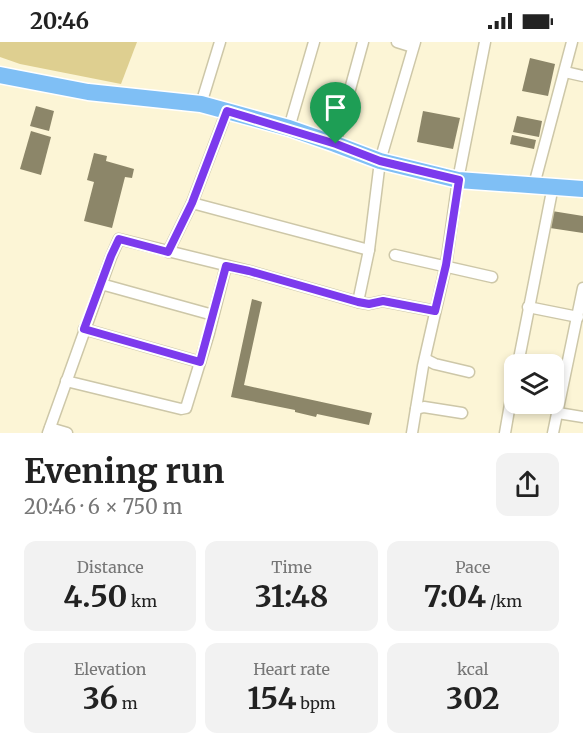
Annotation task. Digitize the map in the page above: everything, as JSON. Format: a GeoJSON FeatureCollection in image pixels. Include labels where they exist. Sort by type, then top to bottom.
{"type":"FeatureCollection","features":[{"type":"Feature","properties":{"kind":"main road"},"geometry":{"type":"LineString","coordinates":[[0,75],[88,92],[201,104],[289,128],[380,161],[459,180],[583,189]]}},
{"type":"Feature","properties":{"kind":"street"},"geometry":{"type":"LineString","coordinates":[[201,104],[220,42]]}},
{"type":"Feature","properties":{"kind":"street"},"geometry":{"type":"LineString","coordinates":[[289,128],[314,42]]}},
{"type":"Feature","properties":{"kind":"street"},"geometry":{"type":"LineString","coordinates":[[336,144],[363,42]]}},
{"type":"Feature","properties":{"kind":"street"},"geometry":{"type":"LineString","coordinates":[[358,302],[369,250],[380,161],[414,45],[398,42]]}},
{"type":"Feature","properties":{"kind":"street"},"geometry":{"type":"LineString","coordinates":[[412,433],[425,359],[446,265],[459,180],[485,42]]}},
{"type":"Feature","properties":{"kind":"street"},"geometry":{"type":"LineString","coordinates":[[534,185],[572,42]]}},
{"type":"Feature","properties":{"kind":"street"},"geometry":{"type":"LineString","coordinates":[[565,72],[583,76]]}},
{"type":"Feature","properties":{"kind":"street"},"geometry":{"type":"LineString","coordinates":[[168,252],[192,203],[227,111]]}},
{"type":"Feature","properties":{"kind":"street"},"geometry":{"type":"LineString","coordinates":[[520,354],[553,186]]}},
{"type":"Feature","properties":{"kind":"street"},"geometry":{"type":"LineString","coordinates":[[192,203],[369,250]]}},
{"type":"Feature","properties":{"kind":"street"},"geometry":{"type":"LineString","coordinates":[[67,433],[49,431],[84,329],[119,239],[249,271],[358,302],[369,304],[383,301],[435,311]]}},
{"type":"Feature","properties":{"kind":"street"},"geometry":{"type":"LineString","coordinates":[[395,255],[492,277]]}},
{"type":"Feature","properties":{"kind":"street"},"geometry":{"type":"LineString","coordinates":[[66,381],[181,409],[186,408],[226,266]]}},
{"type":"Feature","properties":{"kind":"street"},"geometry":{"type":"LineString","coordinates":[[101,284],[213,315]]}},
{"type":"Feature","properties":{"kind":"street"},"geometry":{"type":"LineString","coordinates":[[564,384],[583,288]]}},
{"type":"Feature","properties":{"kind":"street"},"geometry":{"type":"LineString","coordinates":[[528,308],[578,316]]}},
{"type":"Feature","properties":{"kind":"street"},"geometry":{"type":"LineString","coordinates":[[84,329],[200,362]]}},
{"type":"Feature","properties":{"kind":"street"},"geometry":{"type":"LineString","coordinates":[[425,359],[435,364],[469,372]]}},
{"type":"Feature","properties":{"kind":"street"},"geometry":{"type":"LineString","coordinates":[[416,409],[424,407],[462,413]]}},
{"type":"Feature","properties":{"kind":"street"},"geometry":{"type":"LineString","coordinates":[[505,433],[508,414]]}},
{"type":"Feature","properties":{"kind":"street"},"geometry":{"type":"LineString","coordinates":[[553,433],[558,414]]}},
{"type":"Feature","properties":{"kind":"street"},"geometry":{"type":"LineString","coordinates":[[564,414],[583,417]]}},
{"type":"Feature","properties":{"kind":"shaded area"},"geometry":{"type":"Polygon","coordinates":[[[0,42],[137,42],[121,84],[20,64],[0,57],[0,42]]]}},
{"type":"Feature","properties":{"kind":"building"},"geometry":{"type":"Polygon","coordinates":[[[530,58],[555,64],[548,96],[522,91],[530,58]]]}},
{"type":"Feature","properties":{"kind":"building"},"geometry":{"type":"Polygon","coordinates":[[[36,106],[54,111],[49,131],[30,126],[36,106]]]}},
{"type":"Feature","properties":{"kind":"building"},"geometry":{"type":"Polygon","coordinates":[[[423,111],[460,118],[453,149],[417,142],[423,111]]]}},
{"type":"Feature","properties":{"kind":"building"},"geometry":{"type":"Polygon","coordinates":[[[517,116],[542,121],[539,137],[513,132],[517,116]]]}},
{"type":"Feature","properties":{"kind":"building"},"geometry":{"type":"Polygon","coordinates":[[[31,131],[51,137],[41,175],[20,169],[31,131]]]}},
{"type":"Feature","properties":{"kind":"building"},"geometry":{"type":"Polygon","coordinates":[[[512,135],[536,140],[534,149],[510,144],[512,135]]]}},
{"type":"Feature","properties":{"kind":"building"},"geometry":{"type":"Polygon","coordinates":[[[94,153],[107,156],[106,161],[134,169],[132,178],[125,177],[112,228],[84,221],[94,182],[87,180],[94,153]]]}},
{"type":"Feature","properties":{"kind":"building"},"geometry":{"type":"Polygon","coordinates":[[[552,211],[583,216],[583,233],[550,228],[552,211]]]}},
{"type":"Feature","properties":{"kind":"building"},"geometry":{"type":"Polygon","coordinates":[[[252,299],[262,302],[244,385],[372,413],[369,425],[317,414],[316,417],[295,412],[295,410],[231,397],[252,299]]]}},
{"type":"Feature","properties":{"kind":"route"},"geometry":{"type":"LineString","coordinates":[[227,111],[336,144],[380,161],[459,180],[446,265],[435,311],[383,301],[375,304],[358,302],[226,266],[200,362],[84,329],[119,239],[168,252],[192,203],[227,111]]}}]}
